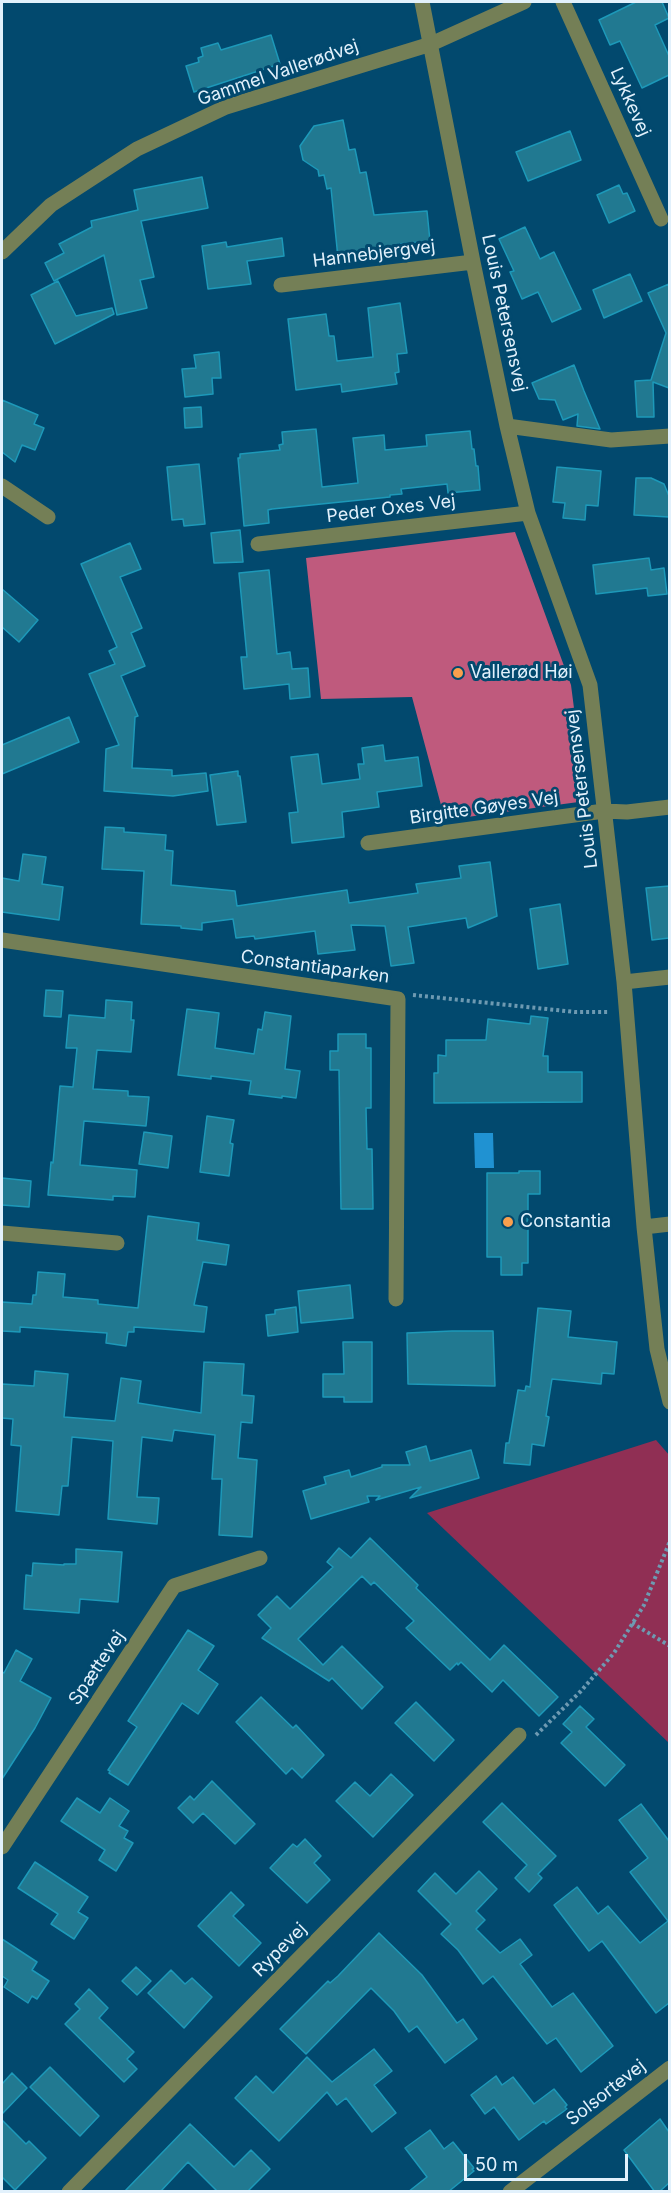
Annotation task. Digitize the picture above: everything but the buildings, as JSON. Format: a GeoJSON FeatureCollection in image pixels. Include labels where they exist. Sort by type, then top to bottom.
{"type":"FeatureCollection","features":[{"type":"Feature","properties":{"kind":"street","name":"Louis Petersensvej"},"geometry":{"type":"LineString","coordinates":[[423,2],[473,262],[507,426],[528,513],[590,686],[624,982],[644,1227],[657,1349],[669,1402]]}},
{"type":"Feature","properties":{"kind":"street","name":"Gammel Vallerødvej"},"geometry":{"type":"LineString","coordinates":[[2,252],[51,205],[137,148],[226,107],[431,44],[524,2]]}},
{"type":"Feature","properties":{"kind":"street","name":"Lykkevej"},"geometry":{"type":"LineString","coordinates":[[563,2],[661,219]]}},
{"type":"Feature","properties":{"kind":"street","name":"Hannebjergvej"},"geometry":{"type":"LineString","coordinates":[[281,285],[473,262]]}},
{"type":"Feature","properties":{"kind":"street"},"geometry":{"type":"LineString","coordinates":[[507,426],[611,440],[669,436]]}},
{"type":"Feature","properties":{"kind":"street"},"geometry":{"type":"LineString","coordinates":[[2,486],[48,517]]}},
{"type":"Feature","properties":{"kind":"street","name":"Peder Oxes Vej"},"geometry":{"type":"LineString","coordinates":[[258,544],[528,513]]}},
{"type":"Feature","properties":{"kind":"street","name":"Birgitte Gøyes Vej"},"geometry":{"type":"LineString","coordinates":[[368,843],[604,811],[627,812],[669,807]]}},
{"type":"Feature","properties":{"kind":"street","name":"Constantiaparken"},"geometry":{"type":"LineString","coordinates":[[2,940],[398,999],[396,1299]]}},
{"type":"Feature","properties":{"kind":"street"},"geometry":{"type":"LineString","coordinates":[[624,982],[669,976]]}},
{"type":"Feature","properties":{"kind":"street"},"geometry":{"type":"LineString","coordinates":[[644,1227],[669,1224]]}},
{"type":"Feature","properties":{"kind":"street"},"geometry":{"type":"LineString","coordinates":[[2,1233],[117,1243]]}},
{"type":"Feature","properties":{"kind":"street","name":"Spættevej"},"geometry":{"type":"LineString","coordinates":[[2,1847],[174,1586],[260,1558]]}},
{"type":"Feature","properties":{"kind":"street","name":"Rypevej"},"geometry":{"type":"LineString","coordinates":[[69,2192],[519,1735]]}},
{"type":"Feature","properties":{"kind":"street","name":"Solsortevej"},"geometry":{"type":"LineString","coordinates":[[510,2192],[669,2068]]}},
{"type":"Feature","properties":{"kind":"path"},"geometry":{"type":"LineString","coordinates":[[398,999],[415,994],[600,1013]]}},
{"type":"Feature","properties":{"kind":"path"},"geometry":{"type":"LineString","coordinates":[[519,1735],[534,1737],[581,1691],[614,1653],[644,1605],[669,1541]]}},
{"type":"Feature","properties":{"kind":"path"},"geometry":{"type":"LineString","coordinates":[[632,1623],[669,1646]]}},
{"type":"Feature","properties":{"kind":"shaded area"},"geometry":{"type":"Polygon","coordinates":[[[515,532],[571,685],[586,801],[445,820],[412,697],[321,699],[306,558],[515,532]]]}},
{"type":"Feature","properties":{"kind":"shaded area"},"geometry":{"type":"Polygon","coordinates":[[[656,1440],[670,1456],[669,1743],[427,1513],[656,1440]]]}},
{"type":"Feature","properties":{"kind":"water"},"geometry":{"type":"Polygon","coordinates":[[[474,1133],[493,1133],[494,1168],[475,1168],[474,1133]]]}},
{"type":"Feature","properties":{"kind":"place","name":"Vallerød Høi"},"geometry":{"type":"Point","coordinates":[458,673]}},
{"type":"Feature","properties":{"kind":"place","name":"Constantia"},"geometry":{"type":"Point","coordinates":[508,1222]}}]}
